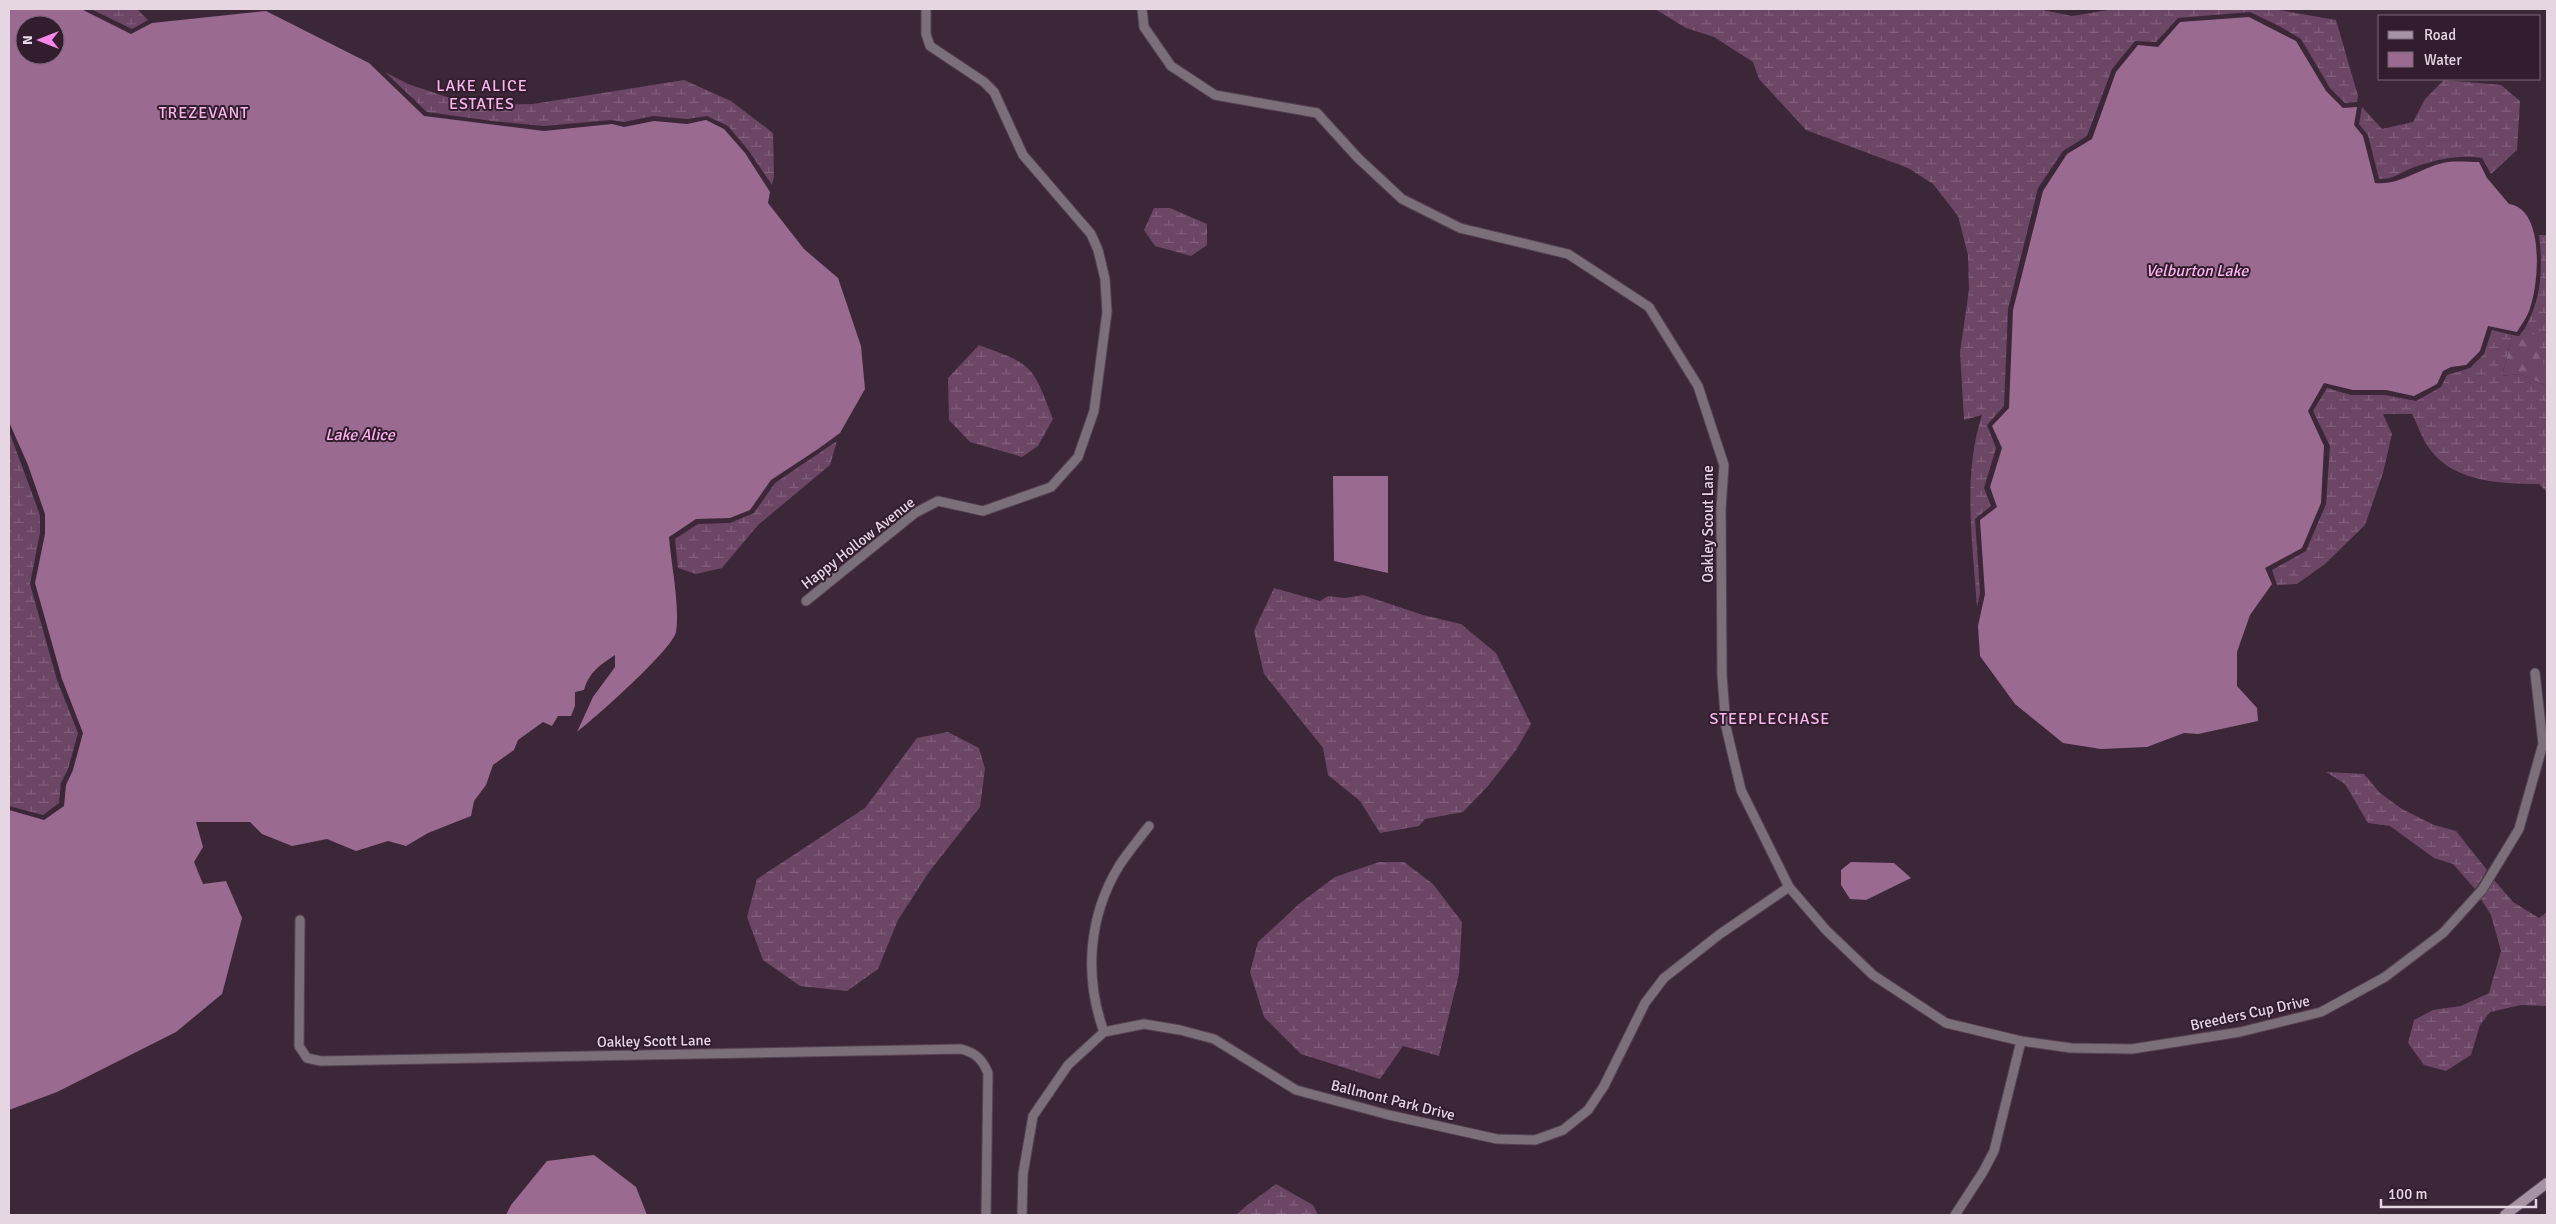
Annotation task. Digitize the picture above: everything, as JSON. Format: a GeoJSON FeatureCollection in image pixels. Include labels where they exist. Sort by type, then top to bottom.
{"type":"FeatureCollection","features":[{"type":"Feature","properties":{"kind":"street","name":"Happy Hollow Avenue"},"geometry":{"type":"LineString","coordinates":[[806,601],[916,513],[938,501],[983,511],[1051,487],[1078,457],[1094,411],[1107,312],[1105,279],[1098,250],[1091,234],[1023,156],[994,92],[984,82],[930,46],[926,34],[926,9]]}},
{"type":"Feature","properties":{"kind":"street","name":"Oakley Scout Lane"},"geometry":{"type":"LineString","coordinates":[[1142,9],[1144,27],[1171,66],[1215,95],[1317,113],[1358,158],[1402,199],[1460,228],[1568,254],[1649,307],[1698,386],[1724,465],[1721,517],[1722,653],[1726,727],[1741,790],[1789,887],[1826,930],[1872,975],[1946,1023],[2021,1041]]}},
{"type":"Feature","properties":{"kind":"street","name":"Breeders Cup Drive"},"geometry":{"type":"LineString","coordinates":[[2021,1041],[2071,1048],[2132,1049],[2240,1032],[2321,1012],[2385,977],[2443,933],[2482,890],[2519,829],[2543,744],[2535,673]]}},
{"type":"Feature","properties":{"kind":"street"},"geometry":{"type":"LineString","coordinates":[[1022,1215],[1023,1174],[1033,1116],[1068,1065],[1104,1032],[1094,1005],[1091,956],[1095,925],[1105,893],[1120,866],[1150,826]]}},
{"type":"Feature","properties":{"kind":"street","name":"Ballmont Park Drive"},"geometry":{"type":"LineString","coordinates":[[1104,1032],[1144,1024],[1180,1030],[1214,1039],[1296,1090],[1389,1115],[1497,1139],[1534,1140],[1563,1130],[1588,1110],[1604,1086],[1644,1003],[1664,978],[1720,934],[1789,887]]}},
{"type":"Feature","properties":{"kind":"street","name":"Oakley Scott Lane"},"geometry":{"type":"LineString","coordinates":[[300,920],[299,1046],[307,1058],[321,1061],[961,1049],[972,1052],[982,1060],[988,1072],[986,1215]]}},
{"type":"Feature","properties":{"kind":"street"},"geometry":{"type":"LineString","coordinates":[[1955,1215],[1983,1172],[1994,1151],[2021,1041]]}},
{"type":"Feature","properties":{"kind":"street"},"geometry":{"type":"LineString","coordinates":[[2505,1215],[2547,1183]]}},
{"type":"Feature","properties":{"kind":"green space"},"geometry":{"type":"Polygon","coordinates":[[[91,9],[137,9],[148,20],[132,29],[91,9]]]}},
{"type":"Feature","properties":{"kind":"green space"},"geometry":{"type":"Polygon","coordinates":[[[1655,9],[2038,9],[2072,16],[2114,9],[2273,9],[2336,20],[2358,96],[2357,102],[2345,103],[2330,88],[2301,39],[2250,12],[2178,18],[2156,42],[2135,41],[2112,69],[2087,136],[2063,151],[2038,188],[2008,309],[2004,406],[1987,425],[1996,448],[1984,488],[1991,506],[1975,519],[1980,593],[1977,607],[1970,511],[1972,462],[1982,415],[1964,420],[1960,352],[1969,290],[1968,255],[1958,216],[1933,184],[1908,168],[1806,130],[1759,79],[1753,62],[1714,37],[1686,28],[1655,9]]]}},
{"type":"Feature","properties":{"kind":"green space"},"geometry":{"type":"Polygon","coordinates":[[[385,72],[408,84],[471,105],[533,104],[684,80],[731,101],[773,133],[774,176],[772,185],[749,151],[728,126],[707,116],[687,119],[653,116],[624,122],[611,120],[544,126],[492,121],[427,112],[385,72]]]}},
{"type":"Feature","properties":{"kind":"green space"},"geometry":{"type":"Polygon","coordinates":[[[2444,80],[2501,85],[2520,101],[2517,150],[2491,174],[2482,158],[2464,157],[2446,158],[2429,162],[2392,177],[2379,179],[2368,135],[2359,124],[2362,107],[2382,129],[2413,122],[2425,99],[2444,80]]]}},
{"type":"Feature","properties":{"kind":"green space"},"geometry":{"type":"Polygon","coordinates":[[[1154,208],[1170,208],[1207,224],[1207,245],[1191,256],[1155,246],[1144,230],[1154,208]]]}},
{"type":"Feature","properties":{"kind":"green space"},"geometry":{"type":"Polygon","coordinates":[[[2539,235],[2547,235],[2547,349],[2544,367],[2537,335],[2525,328],[2535,305],[2540,283],[2539,235]]]}},
{"type":"Feature","properties":{"kind":"green space"},"geometry":{"type":"Polygon","coordinates":[[[2525,328],[2537,334],[2544,365],[2547,349],[2547,386],[2519,374],[2502,376],[2512,335],[2519,336],[2525,328]]]}},
{"type":"Feature","properties":{"kind":"green space"},"geometry":{"type":"Polygon","coordinates":[[[2492,330],[2512,335],[2502,376],[2519,374],[2547,386],[2547,492],[2539,484],[2491,481],[2460,473],[2435,455],[2425,442],[2412,414],[2383,414],[2392,434],[2383,473],[2365,525],[2325,564],[2297,584],[2277,585],[2272,570],[2306,551],[2326,504],[2330,446],[2313,411],[2327,388],[2351,395],[2385,395],[2416,401],[2441,387],[2447,375],[2470,368],[2484,354],[2492,330]]]}},
{"type":"Feature","properties":{"kind":"green space"},"geometry":{"type":"Polygon","coordinates":[[[979,345],[1011,357],[1029,369],[1040,387],[1053,419],[1038,446],[1022,457],[970,442],[949,420],[948,378],[979,345]]]}},
{"type":"Feature","properties":{"kind":"green space"},"geometry":{"type":"Polygon","coordinates":[[[9,431],[40,515],[40,533],[30,584],[57,680],[78,733],[68,769],[61,783],[59,803],[43,815],[9,806],[9,431]]]}},
{"type":"Feature","properties":{"kind":"green space"},"geometry":{"type":"Polygon","coordinates":[[[837,441],[830,465],[758,525],[722,568],[696,574],[678,568],[675,539],[698,524],[730,523],[754,513],[775,483],[837,441]]]}},
{"type":"Feature","properties":{"kind":"green space"},"geometry":{"type":"Polygon","coordinates":[[[1274,588],[1320,601],[1328,596],[1345,598],[1363,595],[1423,615],[1461,624],[1496,653],[1531,724],[1516,750],[1488,786],[1463,812],[1425,819],[1419,826],[1380,833],[1360,801],[1328,775],[1323,748],[1264,674],[1254,631],[1274,588]]]}},
{"type":"Feature","properties":{"kind":"green space"},"geometry":{"type":"Polygon","coordinates":[[[948,732],[979,748],[985,769],[980,807],[929,872],[898,920],[878,969],[847,991],[800,986],[763,960],[747,917],[757,879],[865,808],[917,738],[948,732]]]}},
{"type":"Feature","properties":{"kind":"green space"},"geometry":{"type":"Polygon","coordinates":[[[2326,772],[2364,774],[2380,793],[2402,809],[2434,825],[2456,831],[2487,870],[2477,887],[2475,889],[2453,864],[2434,858],[2390,826],[2368,823],[2345,784],[2326,772]]]}},
{"type":"Feature","properties":{"kind":"green space"},"geometry":{"type":"Polygon","coordinates":[[[1379,862],[1404,862],[1433,884],[1462,922],[1459,974],[1439,1056],[1403,1046],[1380,1079],[1301,1054],[1264,1017],[1250,972],[1258,942],[1299,904],[1335,877],[1379,862]]]}},
{"type":"Feature","properties":{"kind":"green space"},"geometry":{"type":"Polygon","coordinates":[[[2494,880],[2513,902],[2539,918],[2547,912],[2547,1006],[2521,1005],[2490,1012],[2480,1025],[2471,1055],[2446,1071],[2424,1065],[2408,1043],[2414,1020],[2433,1010],[2461,1006],[2489,993],[2501,951],[2491,915],[2481,899],[2494,880]]]}},
{"type":"Feature","properties":{"kind":"green space"},"geometry":{"type":"Polygon","coordinates":[[[1276,1184],[1313,1205],[1318,1215],[1236,1215],[1276,1184]]]}},
{"type":"Feature","properties":{"kind":"water","name":"Lake Alice"},"geometry":{"type":"Polygon","coordinates":[[[9,9],[81,9],[131,34],[152,23],[266,11],[369,63],[424,116],[544,131],[612,124],[624,127],[654,121],[687,124],[706,120],[724,129],[745,153],[770,192],[768,203],[804,249],[838,278],[861,346],[865,389],[840,433],[771,480],[750,510],[730,518],[696,519],[669,537],[677,610],[676,632],[671,641],[648,668],[600,713],[577,732],[593,697],[615,667],[615,655],[592,674],[584,690],[575,692],[575,706],[571,716],[558,716],[552,726],[543,722],[518,740],[514,750],[493,765],[486,785],[474,801],[471,816],[428,833],[406,846],[388,841],[356,851],[327,839],[292,846],[262,834],[250,822],[196,822],[203,847],[194,862],[203,884],[226,881],[242,918],[222,994],[176,1032],[57,1092],[9,1110],[9,810],[44,820],[64,806],[66,785],[73,770],[83,733],[62,679],[35,583],[45,534],[45,514],[28,465],[9,422],[9,9]]]}},
{"type":"Feature","properties":{"kind":"water","name":"Velburton Lake"},"geometry":{"type":"Polygon","coordinates":[[[2249,17],[2296,41],[2326,91],[2343,108],[2357,107],[2354,125],[2363,136],[2375,183],[2394,182],[2438,164],[2448,162],[2479,162],[2487,178],[2509,204],[2521,209],[2529,219],[2534,233],[2537,265],[2533,297],[2528,314],[2517,332],[2488,326],[2480,351],[2466,365],[2451,367],[2443,371],[2437,384],[2414,396],[2386,390],[2353,390],[2324,383],[2308,411],[2324,446],[2321,503],[2302,548],[2265,568],[2272,584],[2250,615],[2237,652],[2237,686],[2257,708],[2258,721],[2198,734],[2184,733],[2147,747],[2101,749],[2063,743],[2015,704],[1980,656],[1978,626],[1985,594],[1980,520],[1997,507],[1990,487],[2002,448],[1992,426],[2009,408],[2013,310],[2043,191],[2067,154],[2092,139],[2116,72],[2138,45],[2158,47],[2180,22],[2249,17]]]}},
{"type":"Feature","properties":{"kind":"water"},"geometry":{"type":"Polygon","coordinates":[[[1333,476],[1388,476],[1388,573],[1334,561],[1333,476]]]}},
{"type":"Feature","properties":{"kind":"water"},"geometry":{"type":"Polygon","coordinates":[[[1851,862],[1894,863],[1911,878],[1866,900],[1850,899],[1841,885],[1841,870],[1851,862]]]}},
{"type":"Feature","properties":{"kind":"water"},"geometry":{"type":"Polygon","coordinates":[[[594,1155],[636,1187],[647,1215],[506,1215],[511,1205],[547,1161],[594,1155]]]}},
{"type":"Feature","properties":{"kind":"district","name":"LAKE ALICE ESTATES"},"geometry":{"type":"Point","coordinates":[482,95]}},
{"type":"Feature","properties":{"kind":"district","name":"TREZEVANT"},"geometry":{"type":"Point","coordinates":[204,113]}},
{"type":"Feature","properties":{"kind":"district","name":"STEEPLECHASE"},"geometry":{"type":"Point","coordinates":[1770,719]}}]}
